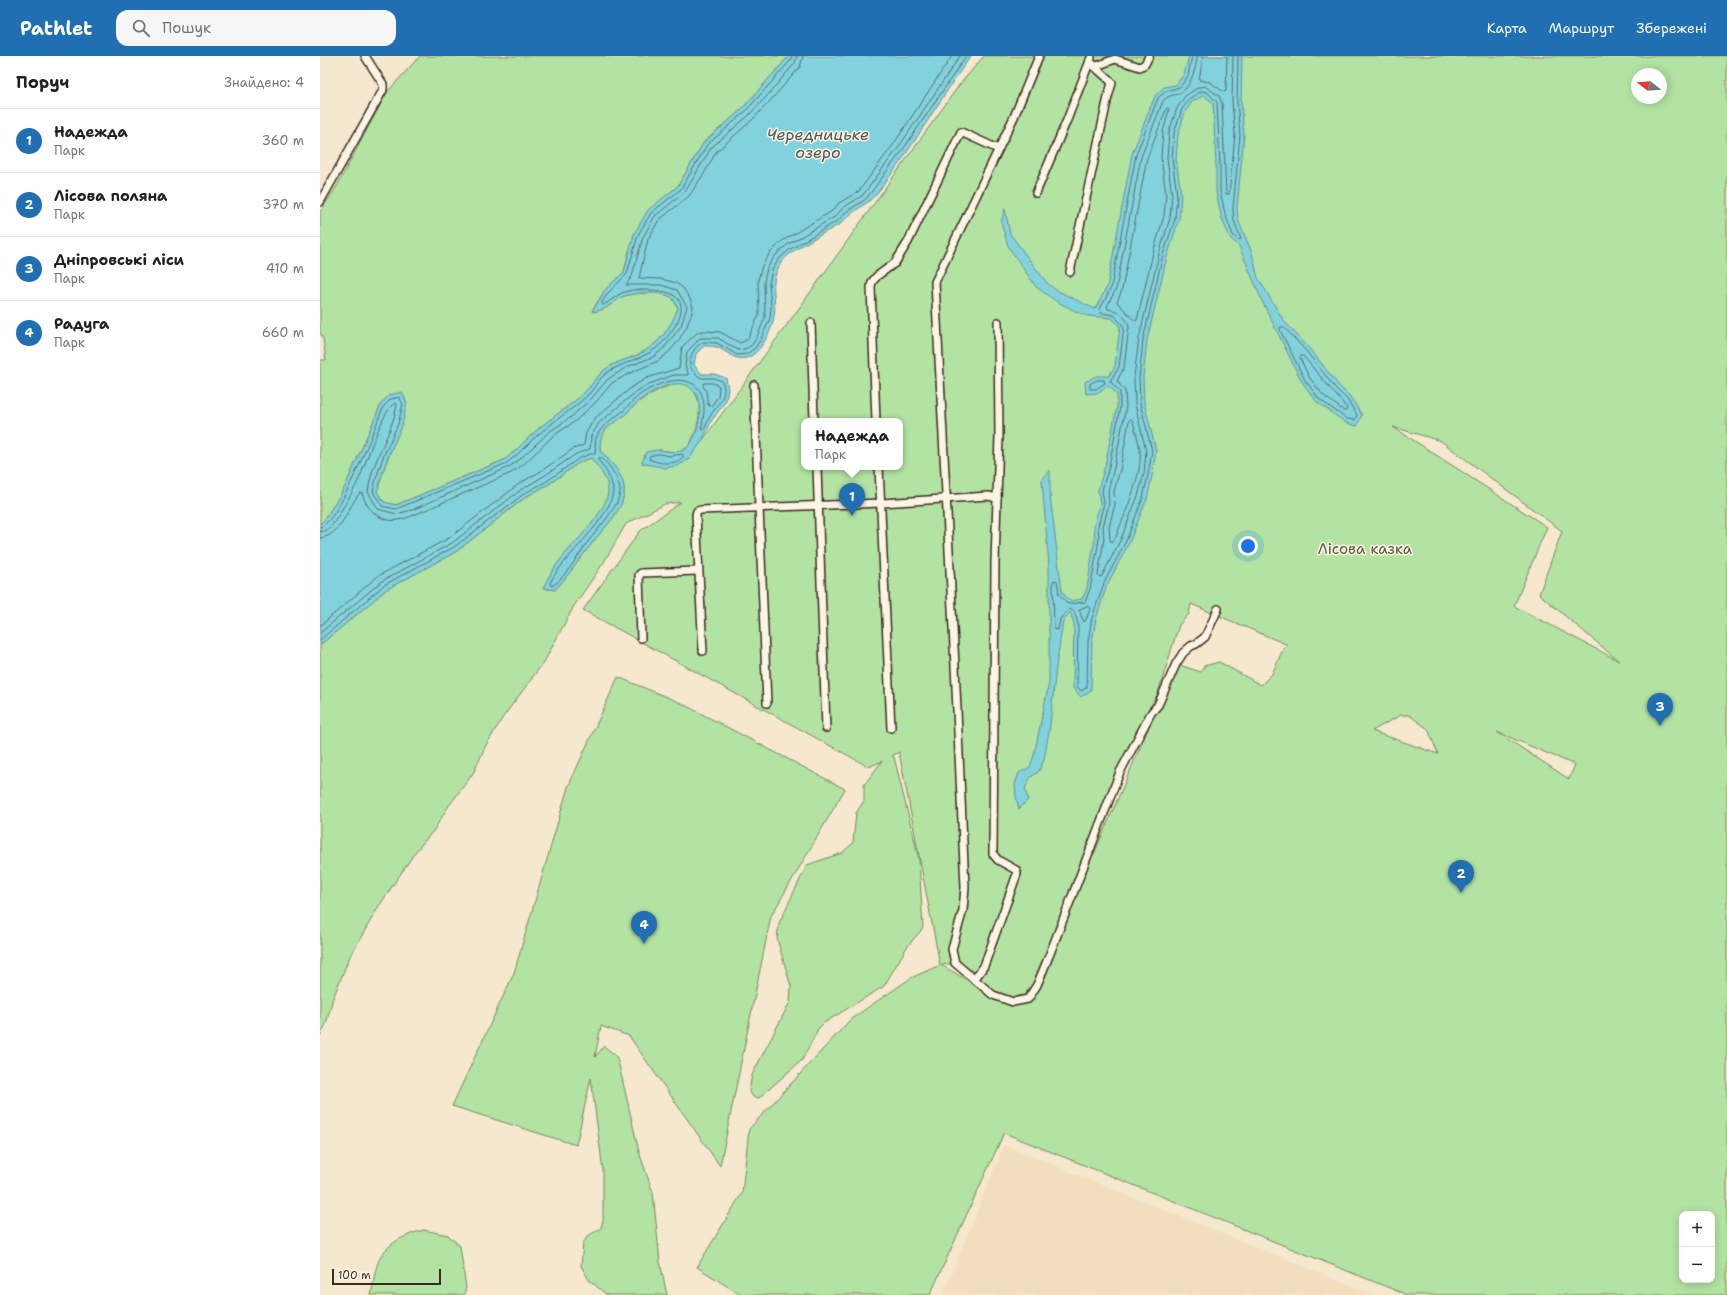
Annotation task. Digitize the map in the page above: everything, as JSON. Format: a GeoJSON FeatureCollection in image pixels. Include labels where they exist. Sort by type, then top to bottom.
{"type":"FeatureCollection","features":[{"type":"Feature","properties":{"kind":"street"},"geometry":{"type":"LineString","coordinates":[[320,202],[383,90],[383,84],[365,56]]}},
{"type":"Feature","properties":{"kind":"street"},"geometry":{"type":"LineString","coordinates":[[1039,56],[1014,117],[935,282],[947,498],[965,887],[963,910],[952,950],[952,957],[959,969],[993,996],[1005,1001],[1013,1002],[1021,1002],[1031,996],[1049,956],[1120,772],[1151,713],[1158,705],[1176,664],[1183,653],[1205,637],[1218,609]]}},
{"type":"Feature","properties":{"kind":"street"},"geometry":{"type":"LineString","coordinates":[[1094,68],[1115,59],[1140,66],[1145,64],[1149,56]]}},
{"type":"Feature","properties":{"kind":"street"},"geometry":{"type":"LineString","coordinates":[[1070,272],[1112,83],[1104,74],[1094,68],[1091,58]]}},
{"type":"Feature","properties":{"kind":"street"},"geometry":{"type":"LineString","coordinates":[[1036,193],[1091,58]]}},
{"type":"Feature","properties":{"kind":"street"},"geometry":{"type":"LineString","coordinates":[[876,418],[872,282],[896,263],[908,242],[961,132],[998,149]]}},
{"type":"Feature","properties":{"kind":"street"},"geometry":{"type":"LineString","coordinates":[[974,980],[984,966],[1017,874],[1016,870],[998,860],[993,854],[999,436],[998,322]]}},
{"type":"Feature","properties":{"kind":"street"},"geometry":{"type":"LineString","coordinates":[[811,323],[814,418]]}},
{"type":"Feature","properties":{"kind":"street"},"geometry":{"type":"LineString","coordinates":[[754,384],[758,509],[768,703]]}},
{"type":"Feature","properties":{"kind":"street"},"geometry":{"type":"LineString","coordinates":[[817,470],[826,728]]}},
{"type":"Feature","properties":{"kind":"street"},"geometry":{"type":"LineString","coordinates":[[879,470],[882,503],[880,519],[891,728]]}},
{"type":"Feature","properties":{"kind":"street"},"geometry":{"type":"LineString","coordinates":[[703,651],[698,571],[697,511],[882,503],[988,496],[997,498]]}},
{"type":"Feature","properties":{"kind":"street"},"geometry":{"type":"LineString","coordinates":[[641,638],[639,575],[641,573],[698,571]]}},
{"type":"Feature","properties":{"kind":"shaded area"},"geometry":{"type":"Polygon","coordinates":[[[1004,1145],[1375,1295],[943,1295],[1004,1145]]]}},
{"type":"Feature","properties":{"kind":"green space"},"geometry":{"type":"Polygon","coordinates":[[[420,56],[789,56],[742,109],[704,142],[678,186],[668,194],[629,251],[624,272],[605,290],[592,311],[604,309],[627,295],[654,293],[671,297],[678,308],[668,329],[652,347],[606,369],[574,402],[538,429],[504,460],[396,505],[384,502],[377,492],[379,481],[392,448],[381,404],[345,487],[325,519],[320,524],[320,360],[326,360],[323,339],[320,332],[320,212],[337,186],[387,92],[420,56]]]}},
{"type":"Feature","properties":{"kind":"green space","name":"Лісова казка"},"geometry":{"type":"Polygon","coordinates":[[[984,56],[1727,56],[1727,1295],[1407,1295],[1004,1133],[930,1295],[741,1295],[697,1267],[742,1193],[749,1129],[851,1019],[911,978],[940,965],[899,752],[892,756],[894,757],[919,859],[923,928],[907,947],[884,986],[824,1023],[818,1029],[802,1060],[759,1098],[753,1097],[749,1091],[752,1075],[790,1002],[791,986],[777,939],[779,923],[807,865],[842,853],[853,843],[856,813],[864,801],[864,785],[882,761],[869,767],[583,610],[640,531],[681,502],[665,504],[626,524],[604,562],[574,606],[544,662],[503,717],[485,747],[474,772],[448,807],[434,830],[416,851],[379,906],[350,956],[333,998],[326,1024],[320,1036],[320,645],[387,589],[457,551],[527,496],[549,484],[580,462],[591,458],[603,473],[609,486],[607,499],[590,526],[557,564],[543,588],[555,590],[612,519],[623,500],[624,487],[620,475],[613,464],[600,451],[600,439],[602,435],[612,424],[650,394],[674,383],[685,384],[692,388],[696,393],[699,415],[696,430],[688,446],[683,450],[671,452],[659,450],[642,463],[654,465],[688,460],[960,84],[984,56]],[[1393,427],[1547,527],[1514,606],[1619,661],[1539,594],[1562,531],[1441,441],[1393,427]],[[1191,604],[1189,614],[1179,625],[1158,693],[1138,729],[1089,853],[1094,854],[1176,664],[1201,672],[1204,666],[1219,662],[1261,685],[1272,674],[1284,647],[1288,645],[1191,604]],[[1401,715],[1372,731],[1438,754],[1428,729],[1409,715],[1401,715]],[[1497,732],[1569,779],[1575,765],[1497,732]],[[955,963],[941,965],[981,988],[955,963]]]}},
{"type":"Feature","properties":{"kind":"green space"},"geometry":{"type":"Polygon","coordinates":[[[618,677],[681,703],[845,789],[771,916],[720,1166],[629,1036],[601,1026],[595,1057],[604,1046],[616,1056],[619,1065],[639,1152],[653,1193],[660,1262],[667,1295],[607,1295],[589,1280],[581,1266],[583,1243],[588,1236],[601,1228],[603,1220],[603,1171],[591,1078],[576,1145],[452,1106],[514,973],[568,787],[618,677]]]}},
{"type":"Feature","properties":{"kind":"green space"},"geometry":{"type":"Polygon","coordinates":[[[424,1230],[448,1235],[460,1246],[466,1288],[464,1295],[371,1295],[377,1266],[380,1258],[388,1247],[399,1240],[424,1230]]]}},
{"type":"Feature","properties":{"kind":"water","name":"Чередницьке озеро"},"geometry":{"type":"Polygon","coordinates":[[[789,56],[971,56],[947,90],[902,160],[873,197],[842,223],[792,252],[781,263],[777,270],[774,283],[775,309],[773,321],[761,347],[751,356],[741,359],[712,346],[704,346],[696,354],[694,365],[702,374],[714,374],[726,378],[728,389],[726,401],[712,420],[702,441],[688,460],[677,466],[665,468],[642,463],[646,452],[658,450],[674,452],[680,451],[691,443],[697,431],[699,402],[694,391],[683,384],[667,386],[644,397],[626,414],[610,425],[601,437],[600,451],[613,464],[620,475],[624,487],[623,500],[612,519],[555,590],[543,588],[561,559],[598,515],[607,498],[608,486],[606,481],[591,458],[580,462],[549,484],[527,496],[457,551],[387,589],[320,645],[320,524],[325,519],[345,487],[381,404],[389,395],[402,392],[407,403],[402,426],[387,459],[377,492],[384,502],[396,505],[504,460],[538,429],[574,402],[606,369],[651,347],[663,336],[672,323],[678,308],[671,297],[654,293],[626,295],[602,310],[592,312],[605,290],[624,272],[634,234],[648,210],[678,186],[704,142],[742,109],[789,56]]]}},
{"type":"Feature","properties":{"kind":"water"},"geometry":{"type":"Polygon","coordinates":[[[1189,56],[1242,56],[1241,102],[1244,135],[1237,207],[1238,220],[1252,253],[1258,278],[1284,321],[1309,348],[1340,387],[1349,395],[1362,415],[1357,426],[1346,423],[1317,402],[1302,382],[1263,303],[1239,246],[1230,238],[1221,216],[1216,192],[1213,103],[1204,95],[1192,102],[1185,112],[1178,135],[1176,158],[1181,195],[1179,219],[1167,257],[1147,340],[1143,377],[1144,402],[1156,451],[1147,499],[1129,543],[1107,585],[1096,619],[1092,642],[1091,690],[1081,697],[1073,688],[1074,624],[1070,612],[1063,621],[1056,667],[1050,725],[1044,760],[1039,771],[1030,778],[1025,789],[1028,800],[1019,809],[1015,784],[1019,773],[1030,767],[1034,755],[1049,683],[1049,567],[1042,480],[1050,470],[1050,495],[1062,592],[1070,601],[1082,599],[1087,588],[1095,538],[1094,526],[1100,503],[1098,490],[1105,466],[1117,406],[1117,394],[1108,386],[1097,393],[1086,394],[1085,382],[1096,376],[1109,376],[1115,366],[1120,327],[1112,318],[1088,316],[1077,312],[1056,301],[1036,287],[1008,246],[1001,222],[1005,209],[1010,234],[1047,283],[1056,290],[1095,309],[1107,287],[1132,154],[1155,96],[1164,87],[1176,85],[1184,74],[1189,56]]]}},
{"type":"Feature","properties":{"kind":"place","name":"Надежда"},"geometry":{"type":"Point","coordinates":[852,516]}},
{"type":"Feature","properties":{"kind":"place","name":"Дніпровські ліси"},"geometry":{"type":"Point","coordinates":[1660,726]}},
{"type":"Feature","properties":{"kind":"place","name":"Лісова поляна"},"geometry":{"type":"Point","coordinates":[1461,893]}},
{"type":"Feature","properties":{"kind":"place","name":"Радуга"},"geometry":{"type":"Point","coordinates":[644,944]}}]}
